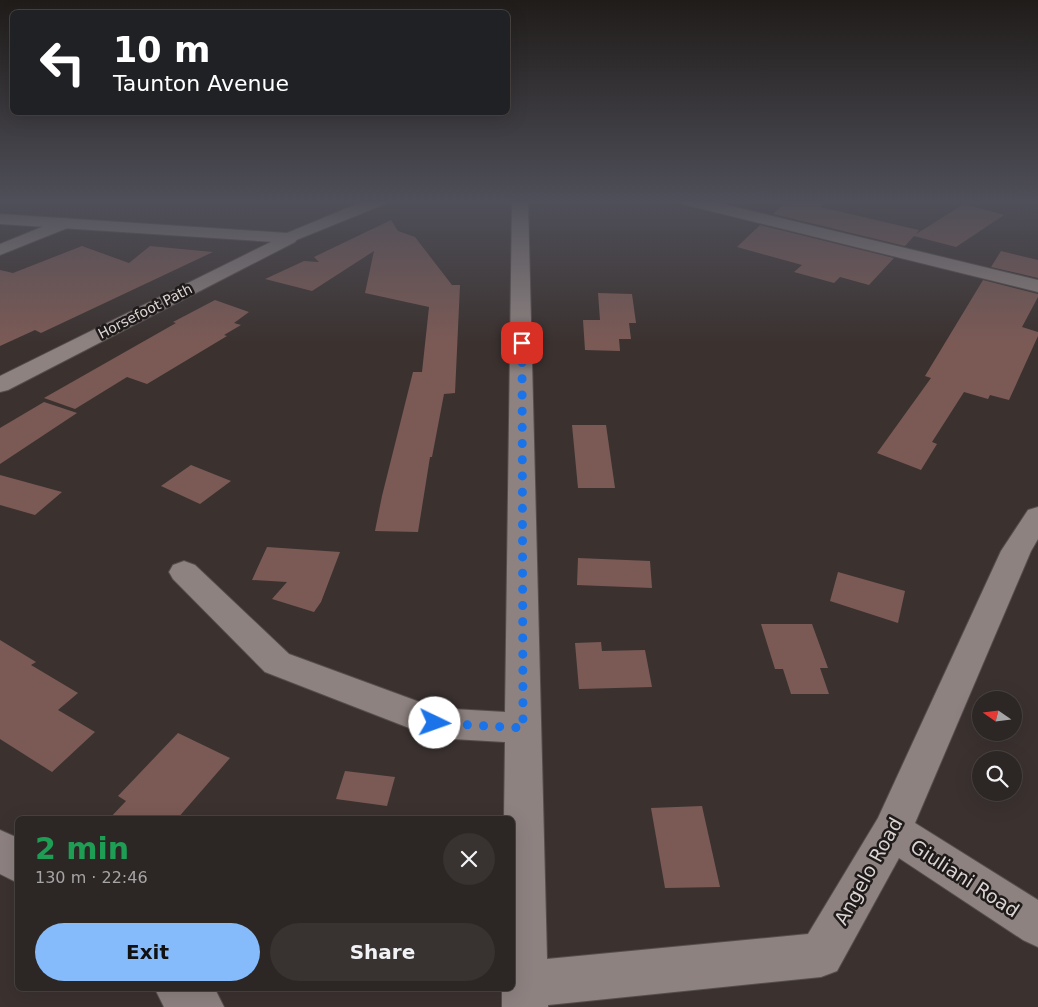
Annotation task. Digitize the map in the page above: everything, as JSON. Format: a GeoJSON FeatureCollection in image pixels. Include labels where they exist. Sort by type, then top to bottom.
{"type":"FeatureCollection","features":[{"type":"Feature","properties":{"kind":"street","name":"Horsefoot Path"},"geometry":{"type":"LineString","coordinates":[[0,385],[269,248]]}},
{"type":"Feature","properties":{"kind":"street"},"geometry":{"type":"LineString","coordinates":[[520,248],[525,996]]}},
{"type":"Feature","properties":{"kind":"street"},"geometry":{"type":"LineString","coordinates":[[882,248],[1038,286]]}},
{"type":"Feature","properties":{"kind":"street","name":"Angelo Road"},"geometry":{"type":"LineString","coordinates":[[525,996],[822,955],[892,831],[1016,551],[1038,516]]}},
{"type":"Feature","properties":{"kind":"street"},"geometry":{"type":"LineString","coordinates":[[184,572],[277,663],[435,723],[523,728]]}},
{"type":"Feature","properties":{"kind":"street","name":"Giuliani Road"},"geometry":{"type":"LineString","coordinates":[[892,831],[1038,925]]}},
{"type":"Feature","properties":{"kind":"street"},"geometry":{"type":"LineString","coordinates":[[0,849],[15,861]]}},
{"type":"Feature","properties":{"kind":"street"},"geometry":{"type":"LineString","coordinates":[[181,991],[201,1007]]}},
{"type":"Feature","properties":{"kind":"building"},"geometry":{"type":"Polygon","coordinates":[[[77,248],[88,248],[129,263],[148,248],[213,252],[41,333],[35,330],[0,346],[0,270],[13,273],[77,248]]]}},
{"type":"Feature","properties":{"kind":"building"},"geometry":{"type":"Polygon","coordinates":[[[333,248],[423,248],[452,285],[460,285],[455,393],[444,394],[432,457],[430,457],[418,532],[375,531],[413,372],[422,372],[429,307],[365,293],[374,251],[312,291],[265,279],[304,261],[319,262],[314,257],[333,248]]]}},
{"type":"Feature","properties":{"kind":"building"},"geometry":{"type":"Polygon","coordinates":[[[741,248],[853,248],[894,258],[869,285],[840,277],[834,283],[794,272],[802,265],[741,248]]]}},
{"type":"Feature","properties":{"kind":"building"},"geometry":{"type":"Polygon","coordinates":[[[1001,251],[1038,260],[1038,278],[991,267],[1001,251]]]}},
{"type":"Feature","properties":{"kind":"building"},"geometry":{"type":"Polygon","coordinates":[[[983,280],[1038,294],[1022,327],[1038,332],[1038,336],[1009,400],[990,395],[988,399],[964,392],[932,442],[937,444],[921,470],[877,453],[931,378],[925,376],[983,280]]]}},
{"type":"Feature","properties":{"kind":"building"},"geometry":{"type":"Polygon","coordinates":[[[598,293],[632,294],[636,323],[629,323],[631,339],[619,339],[620,351],[585,350],[583,320],[600,320],[598,293]]]}},
{"type":"Feature","properties":{"kind":"building"},"geometry":{"type":"Polygon","coordinates":[[[215,300],[249,312],[234,323],[241,325],[224,335],[227,336],[147,384],[127,377],[75,409],[44,398],[176,323],[173,322],[215,300]]]}},
{"type":"Feature","properties":{"kind":"building"},"geometry":{"type":"Polygon","coordinates":[[[44,402],[77,413],[0,464],[0,428],[44,402]]]}},
{"type":"Feature","properties":{"kind":"building"},"geometry":{"type":"Polygon","coordinates":[[[572,425],[606,425],[615,488],[578,488],[572,425]]]}},
{"type":"Feature","properties":{"kind":"building"},"geometry":{"type":"Polygon","coordinates":[[[191,465],[231,481],[200,504],[161,486],[191,465]]]}},
{"type":"Feature","properties":{"kind":"building"},"geometry":{"type":"Polygon","coordinates":[[[0,475],[62,492],[35,515],[0,505],[0,475]]]}},
{"type":"Feature","properties":{"kind":"building"},"geometry":{"type":"Polygon","coordinates":[[[267,547],[340,552],[321,602],[314,612],[272,599],[287,582],[252,580],[267,547]]]}},
{"type":"Feature","properties":{"kind":"building"},"geometry":{"type":"Polygon","coordinates":[[[578,558],[650,561],[652,588],[577,585],[578,558]]]}},
{"type":"Feature","properties":{"kind":"building"},"geometry":{"type":"Polygon","coordinates":[[[838,572],[905,591],[898,623],[830,601],[838,572]]]}},
{"type":"Feature","properties":{"kind":"building"},"geometry":{"type":"Polygon","coordinates":[[[761,624],[812,624],[828,668],[820,668],[829,694],[791,694],[783,669],[775,669],[761,624]]]}},
{"type":"Feature","properties":{"kind":"building"},"geometry":{"type":"Polygon","coordinates":[[[0,640],[36,662],[31,665],[78,693],[58,710],[95,732],[52,772],[0,739],[0,640]]]}},
{"type":"Feature","properties":{"kind":"building"},"geometry":{"type":"Polygon","coordinates":[[[601,642],[602,651],[645,650],[652,687],[579,689],[575,643],[601,642]]]}},
{"type":"Feature","properties":{"kind":"building"},"geometry":{"type":"Polygon","coordinates":[[[178,733],[230,758],[180,816],[112,816],[126,801],[118,796],[178,733]]]}},
{"type":"Feature","properties":{"kind":"building"},"geometry":{"type":"Polygon","coordinates":[[[345,771],[395,777],[387,806],[336,799],[345,771]]]}},
{"type":"Feature","properties":{"kind":"building"},"geometry":{"type":"Polygon","coordinates":[[[702,806],[720,887],[665,888],[651,808],[702,806]]]}},
{"type":"Feature","properties":{"kind":"route"},"geometry":{"type":"LineString","coordinates":[[435,723],[523,728],[522,343]]}}]}
